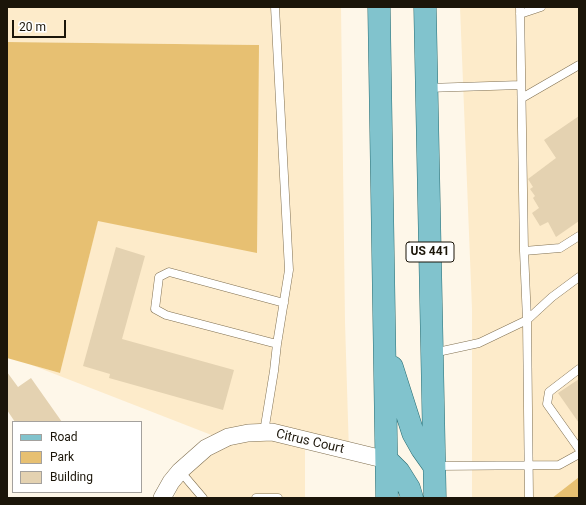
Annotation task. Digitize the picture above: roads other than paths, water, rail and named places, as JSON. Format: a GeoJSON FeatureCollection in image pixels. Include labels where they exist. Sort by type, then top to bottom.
{"type":"FeatureCollection","features":[{"type":"Feature","properties":{"kind":"main road"},"geometry":{"type":"LineString","coordinates":[[379,7],[387,498]]}},
{"type":"Feature","properties":{"kind":"main road","name":"US 441"},"geometry":{"type":"LineString","coordinates":[[425,7],[435,498]]}},
{"type":"Feature","properties":{"kind":"main road"},"geometry":{"type":"LineString","coordinates":[[384,343],[413,433],[434,466]]}},
{"type":"Feature","properties":{"kind":"main road"},"geometry":{"type":"LineString","coordinates":[[386,460],[399,472],[409,488],[412,498]]}},
{"type":"Feature","properties":{"kind":"street","name":"Citrus Court"},"geometry":{"type":"LineString","coordinates":[[162,498],[171,482],[180,471],[206,448],[228,437],[248,432],[272,432],[386,460]]}},
{"type":"Feature","properties":{"kind":"lane"},"geometry":{"type":"LineString","coordinates":[[264,432],[289,270],[275,7]]}},
{"type":"Feature","properties":{"kind":"lane"},"geometry":{"type":"LineString","coordinates":[[529,498],[527,320],[524,251],[520,10],[541,7]]}},
{"type":"Feature","properties":{"kind":"lane"},"geometry":{"type":"LineString","coordinates":[[522,98],[579,64]]}},
{"type":"Feature","properties":{"kind":"lane"},"geometry":{"type":"LineString","coordinates":[[426,88],[522,85]]}},
{"type":"Feature","properties":{"kind":"lane"},"geometry":{"type":"LineString","coordinates":[[524,251],[560,248],[579,236]]}},
{"type":"Feature","properties":{"kind":"lane"},"geometry":{"type":"LineString","coordinates":[[277,344],[166,316],[155,309],[159,277],[169,272],[284,303]]}},
{"type":"Feature","properties":{"kind":"lane"},"geometry":{"type":"LineString","coordinates":[[432,354],[479,342],[527,320],[552,297],[579,277]]}},
{"type":"Feature","properties":{"kind":"lane"},"geometry":{"type":"LineString","coordinates":[[579,369],[549,392],[548,404],[579,449]]}},
{"type":"Feature","properties":{"kind":"lane"},"geometry":{"type":"LineString","coordinates":[[434,466],[559,465],[579,454]]}},
{"type":"Feature","properties":{"kind":"lane"},"geometry":{"type":"LineString","coordinates":[[180,471],[203,498]]}},
{"type":"Feature","properties":{"kind":"lane"},"geometry":{"type":"LineString","coordinates":[[256,498],[278,498]]}}]}
